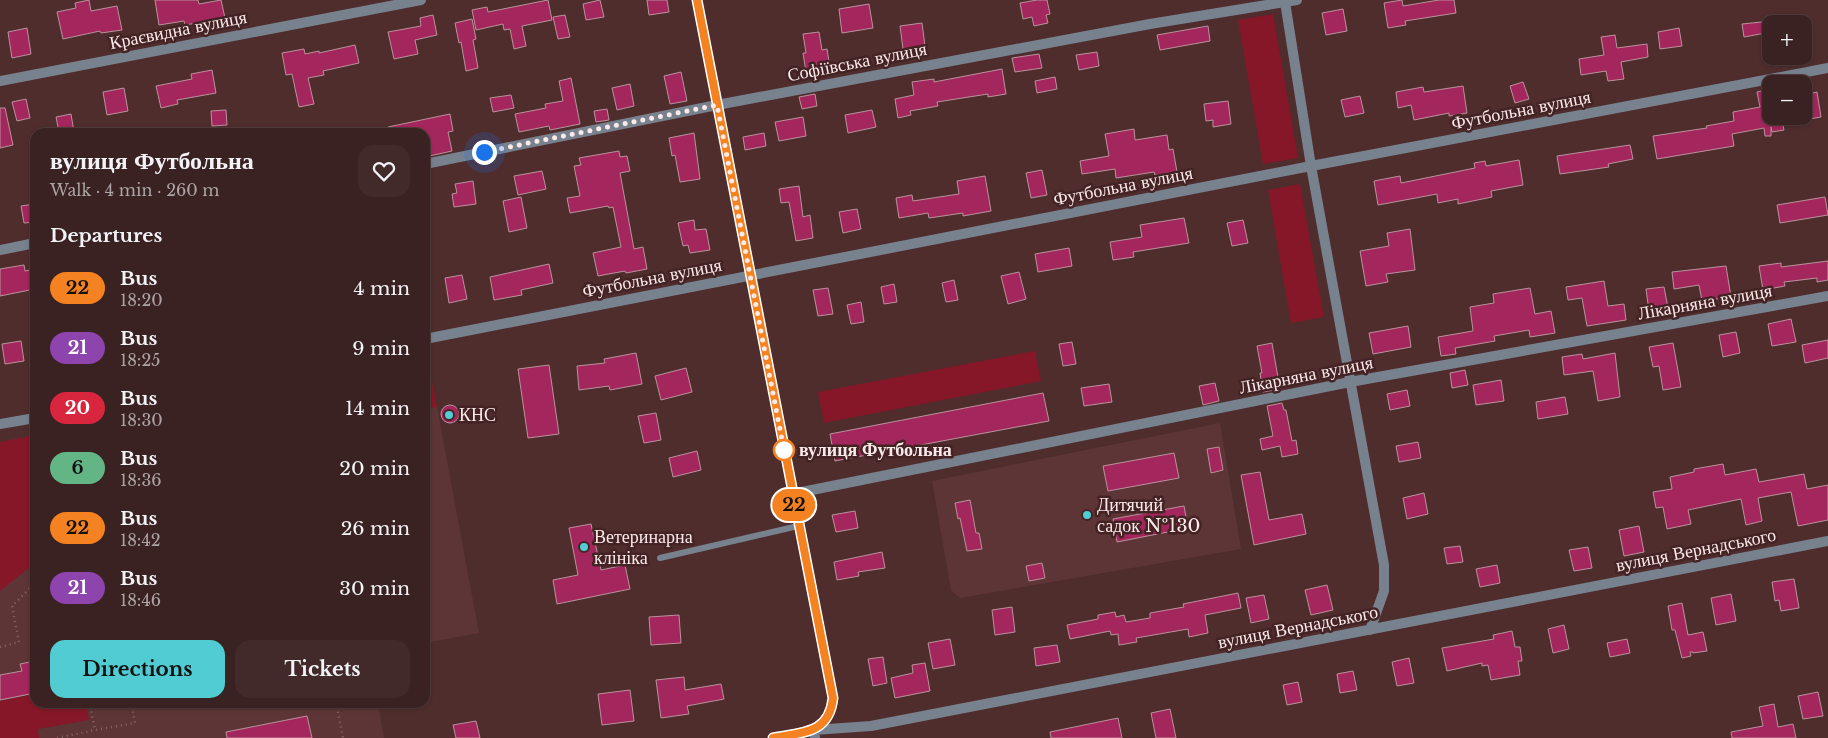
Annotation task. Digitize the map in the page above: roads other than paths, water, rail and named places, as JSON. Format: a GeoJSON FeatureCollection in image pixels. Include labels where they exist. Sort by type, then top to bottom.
{"type":"FeatureCollection","features":[{"type":"Feature","properties":{"kind":"street","name":"Краєвидна вулиця"},"geometry":{"type":"LineString","coordinates":[[0,81],[421,0]]}},
{"type":"Feature","properties":{"kind":"street"},"geometry":{"type":"LineString","coordinates":[[697,0],[833,698],[832,710],[815,734]]}},
{"type":"Feature","properties":{"kind":"street","name":"Софіївська вулиця"},"geometry":{"type":"LineString","coordinates":[[430,163],[717,105],[1140,26],[1297,0]]}},
{"type":"Feature","properties":{"kind":"street"},"geometry":{"type":"LineString","coordinates":[[1284,1],[1311,166],[1384,565],[1384,591],[1370,630]]}},
{"type":"Feature","properties":{"kind":"street","name":"Футбольна вулиця"},"geometry":{"type":"LineString","coordinates":[[430,338],[1311,166],[1828,68]]}},
{"type":"Feature","properties":{"kind":"street"},"geometry":{"type":"LineString","coordinates":[[0,250],[30,244]]}},
{"type":"Feature","properties":{"kind":"street","name":"Лікарняна вулиця"},"geometry":{"type":"LineString","coordinates":[[792,494],[1350,382],[1828,296]]}},
{"type":"Feature","properties":{"kind":"street"},"geometry":{"type":"LineString","coordinates":[[0,424],[30,419]]}},
{"type":"Feature","properties":{"kind":"street","name":"вулиця Вернадського"},"geometry":{"type":"LineString","coordinates":[[773,738],[872,726],[1828,541]]}},
{"type":"Feature","properties":{"kind":"lane"},"geometry":{"type":"LineString","coordinates":[[660,558],[798,526]]}},
{"type":"Feature","properties":{"kind":"place","name":"КНС"},"geometry":{"type":"Point","coordinates":[449,415]}},
{"type":"Feature","properties":{"kind":"place","name":"вулиця Футбольна"},"geometry":{"type":"Point","coordinates":[784,450]}},
{"type":"Feature","properties":{"kind":"place","name":"Дитячий садок №130"},"geometry":{"type":"Point","coordinates":[1087,515]}},
{"type":"Feature","properties":{"kind":"place","name":"Ветеринарна клініка"},"geometry":{"type":"Point","coordinates":[584,547]}}]}
